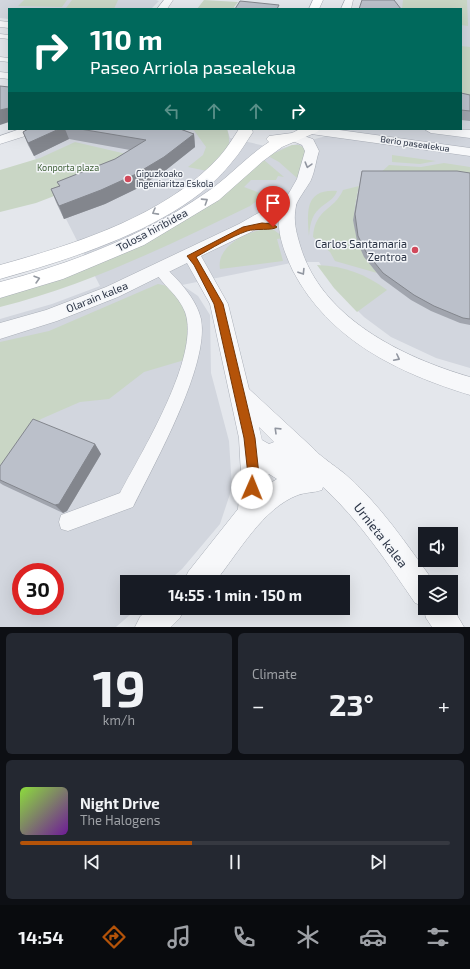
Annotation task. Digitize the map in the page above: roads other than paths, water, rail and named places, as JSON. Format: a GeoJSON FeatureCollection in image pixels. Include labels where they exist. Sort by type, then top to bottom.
{"type":"FeatureCollection","features":[{"type":"Feature","properties":{"kind":"main road","name":"Tolosa hiribidea"},"geometry":{"type":"LineString","coordinates":[[0,290],[54,274],[106,254],[151,233],[214,195],[264,151],[310,130]]}},
{"type":"Feature","properties":{"kind":"main road","name":"Tolosa hiribidea"},"geometry":{"type":"LineString","coordinates":[[0,272],[48,259],[96,242],[166,206],[197,187],[223,164],[237,148],[243,131]]}},
{"type":"Feature","properties":{"kind":"main road"},"geometry":{"type":"LineString","coordinates":[[243,131],[267,138],[291,138]]}},
{"type":"Feature","properties":{"kind":"street"},"geometry":{"type":"LineString","coordinates":[[163,8],[169,0]]}},
{"type":"Feature","properties":{"kind":"street"},"geometry":{"type":"LineString","coordinates":[[0,140],[31,130]]}},
{"type":"Feature","properties":{"kind":"street","name":"Berio pasealekua"},"geometry":{"type":"LineString","coordinates":[[319,130],[470,152]]}},
{"type":"Feature","properties":{"kind":"street","name":"Berio pasealekua"},"geometry":{"type":"LineString","coordinates":[[439,130],[470,134]]}},
{"type":"Feature","properties":{"kind":"street"},"geometry":{"type":"LineString","coordinates":[[291,138],[308,142],[312,150],[302,184],[288,203],[286,226],[296,262],[301,272],[329,309],[349,329],[379,349],[426,372],[470,386]]}},
{"type":"Feature","properties":{"kind":"street","name":"Olarain kalea"},"geometry":{"type":"LineString","coordinates":[[0,331],[57,313],[112,292],[191,256],[245,228],[288,203]]}},
{"type":"Feature","properties":{"kind":"street"},"geometry":{"type":"LineString","coordinates":[[245,228],[262,226],[273,227],[289,236]]}},
{"type":"Feature","properties":{"kind":"street"},"geometry":{"type":"LineString","coordinates":[[191,256],[219,304],[250,438],[259,467],[250,513]]}},
{"type":"Feature","properties":{"kind":"street"},"geometry":{"type":"LineString","coordinates":[[68,522],[126,500],[177,395],[188,367],[194,341],[194,320],[187,301],[160,270]]}},
{"type":"Feature","properties":{"kind":"street"},"geometry":{"type":"LineString","coordinates":[[240,394],[305,468]]}},
{"type":"Feature","properties":{"kind":"street"},"geometry":{"type":"LineString","coordinates":[[259,467],[282,452],[305,468]]}},
{"type":"Feature","properties":{"kind":"street"},"geometry":{"type":"LineString","coordinates":[[204,575],[233,538],[250,513],[305,468]]}},
{"type":"Feature","properties":{"kind":"street","name":"Urnieta kalea"},"geometry":{"type":"LineString","coordinates":[[305,468],[323,482],[351,496],[380,530],[418,583]]}},
{"type":"Feature","properties":{"kind":"street"},"geometry":{"type":"LineString","coordinates":[[150,627],[163,615]]}},
{"type":"Feature","properties":{"kind":"street"},"geometry":{"type":"LineString","coordinates":[[441,615],[449,627]]}},
{"type":"Feature","properties":{"kind":"place","name":"Gipuzkoako Ingeniaritza Eskola"},"geometry":{"type":"Point","coordinates":[128,179]}},
{"type":"Feature","properties":{"kind":"place","name":"Carlos Santamaria Zentroa"},"geometry":{"type":"Point","coordinates":[415,250]}},
{"type":"Feature","properties":{"kind":"park label","name":"Konporta plaza"},"geometry":{"type":"Point","coordinates":[68,168]}}]}
